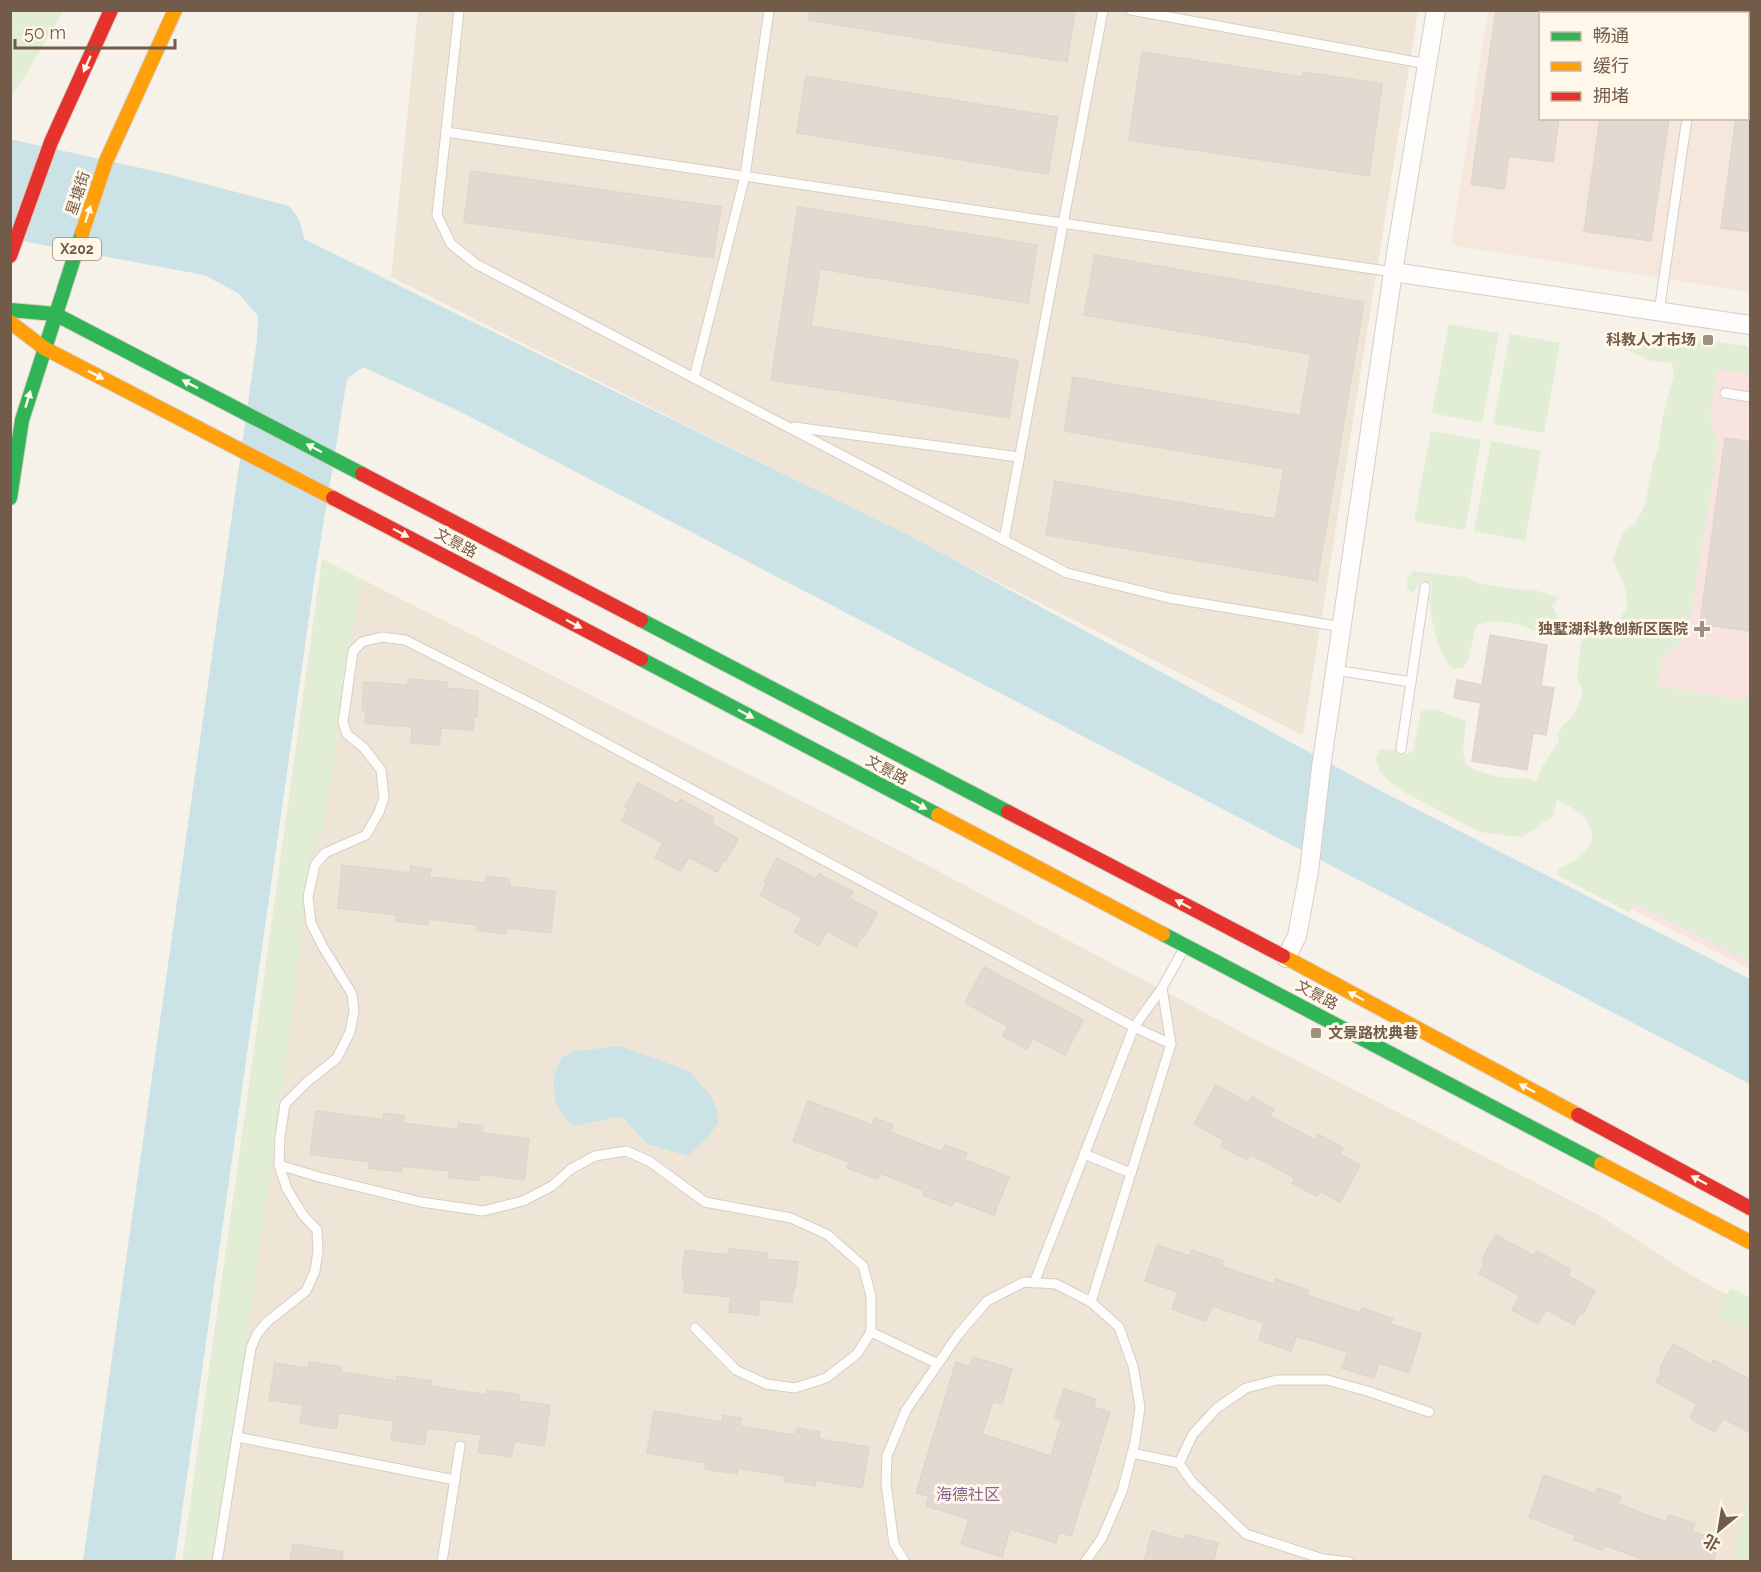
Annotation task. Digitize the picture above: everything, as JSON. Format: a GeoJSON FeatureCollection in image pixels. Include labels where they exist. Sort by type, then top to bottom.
{"type":"FeatureCollection","features":[{"type":"Feature","properties":{"kind":"main road"},"geometry":{"type":"LineString","coordinates":[[10,256],[51,142],[111,10]]}},
{"type":"Feature","properties":{"kind":"main road","name":"星塘街"},"geometry":{"type":"LineString","coordinates":[[10,498],[22,420],[106,160],[175,10]]}},
{"type":"Feature","properties":{"kind":"main road","name":"文景路"},"geometry":{"type":"LineString","coordinates":[[10,310],[55,314],[1286,958],[1750,1208]]}},
{"type":"Feature","properties":{"kind":"main road","name":"文景路"},"geometry":{"type":"LineString","coordinates":[[10,322],[44,348],[1750,1242]]}},
{"type":"Feature","properties":{"kind":"street"},"geometry":{"type":"LineString","coordinates":[[1286,958],[1297,936],[1309,871],[1321,768],[1393,272],[1436,10]]}},
{"type":"Feature","properties":{"kind":"street"},"geometry":{"type":"LineString","coordinates":[[1393,272],[1750,326]]}},
{"type":"Feature","properties":{"kind":"lane"},"geometry":{"type":"LineString","coordinates":[[459,10],[437,216],[451,244],[476,264],[1067,573],[1123,588],[1342,627]]}},
{"type":"Feature","properties":{"kind":"lane"},"geometry":{"type":"LineString","coordinates":[[694,378],[745,176],[769,10]]}},
{"type":"Feature","properties":{"kind":"lane"},"geometry":{"type":"LineString","coordinates":[[1004,540],[1103,10]]}},
{"type":"Feature","properties":{"kind":"lane"},"geometry":{"type":"LineString","coordinates":[[1131,10],[1427,64]]}},
{"type":"Feature","properties":{"kind":"lane"},"geometry":{"type":"LineString","coordinates":[[1659,312],[1687,120]]}},
{"type":"Feature","properties":{"kind":"lane"},"geometry":{"type":"LineString","coordinates":[[446,132],[1393,272]]}},
{"type":"Feature","properties":{"kind":"lane"},"geometry":{"type":"LineString","coordinates":[[1725,393],[1750,397]]}},
{"type":"Feature","properties":{"kind":"lane"},"geometry":{"type":"LineString","coordinates":[[786,426],[1019,458]]}},
{"type":"Feature","properties":{"kind":"lane"},"geometry":{"type":"LineString","coordinates":[[1401,749],[1425,587]]}},
{"type":"Feature","properties":{"kind":"lane"},"geometry":{"type":"LineString","coordinates":[[217,1562],[251,1348],[256,1334],[267,1322],[306,1291],[315,1270],[318,1251],[317,1230],[303,1215],[287,1189],[279,1165],[280,1137],[285,1104],[307,1082],[337,1058],[350,1032],[354,1011],[352,994],[311,923],[308,897],[315,865],[325,853],[366,835],[384,798],[381,770],[364,748],[347,734],[343,722],[353,651],[362,642],[382,637],[405,640],[540,708],[1134,1027],[1171,1044]]}},
{"type":"Feature","properties":{"kind":"lane"},"geometry":{"type":"LineString","coordinates":[[1335,670],[1411,682]]}},
{"type":"Feature","properties":{"kind":"lane"},"geometry":{"type":"LineString","coordinates":[[1034,1283],[1134,1027],[1162,988],[1186,945]]}},
{"type":"Feature","properties":{"kind":"lane"},"geometry":{"type":"LineString","coordinates":[[1091,1302],[1171,1044],[1162,988]]}},
{"type":"Feature","properties":{"kind":"lane"},"geometry":{"type":"LineString","coordinates":[[279,1165],[421,1202],[483,1211],[523,1201],[552,1186],[571,1169],[596,1156],[626,1151],[649,1161],[705,1202],[790,1218],[828,1235],[862,1266],[871,1296],[871,1332],[857,1354],[826,1378],[795,1388],[766,1384],[736,1370],[695,1328]]}},
{"type":"Feature","properties":{"kind":"lane"},"geometry":{"type":"LineString","coordinates":[[1084,1154],[1131,1173]]}},
{"type":"Feature","properties":{"kind":"lane"},"geometry":{"type":"LineString","coordinates":[[905,1562],[894,1544],[885,1484],[887,1456],[906,1410],[958,1335],[987,1302],[1024,1282],[1056,1284],[1091,1302],[1119,1327],[1133,1366],[1140,1407],[1132,1453],[1122,1492],[1102,1538],[1085,1562]]}},
{"type":"Feature","properties":{"kind":"lane"},"geometry":{"type":"LineString","coordinates":[[871,1332],[938,1364]]}},
{"type":"Feature","properties":{"kind":"lane"},"geometry":{"type":"LineString","coordinates":[[1179,1463],[1193,1434],[1218,1408],[1246,1388],[1277,1380],[1327,1380],[1429,1412]]}},
{"type":"Feature","properties":{"kind":"lane"},"geometry":{"type":"LineString","coordinates":[[237,1437],[455,1480]]}},
{"type":"Feature","properties":{"kind":"lane"},"geometry":{"type":"LineString","coordinates":[[442,1562],[460,1446]]}},
{"type":"Feature","properties":{"kind":"lane"},"geometry":{"type":"LineString","coordinates":[[1132,1453],[1179,1463],[1192,1482],[1246,1534],[1323,1559],[1349,1562]]}},
{"type":"Feature","properties":{"kind":"shaded area"},"geometry":{"type":"Polygon","coordinates":[[[418,11],[1418,11],[1303,735],[391,277],[418,11]]]}},
{"type":"Feature","properties":{"kind":"shaded area"},"geometry":{"type":"Polygon","coordinates":[[[1488,11],[1750,11],[1750,292],[1451,245],[1488,11]]]}},
{"type":"Feature","properties":{"kind":"shaded area","name":"独墅湖科教创新区医院"},"geometry":{"type":"Polygon","coordinates":[[[1693,349],[1750,357],[1750,969],[1616,901],[1693,349]]]}},
{"type":"Feature","properties":{"kind":"shaded area"},"geometry":{"type":"Polygon","coordinates":[[[322,559],[904,853],[1264,1044],[1599,1215],[1687,1273],[1750,1307],[1750,1561],[183,1562],[322,559]]]}},
{"type":"Feature","properties":{"kind":"green space"},"geometry":{"type":"Polygon","coordinates":[[[11,10],[63,11],[20,85],[11,94],[11,10]]]}},
{"type":"Feature","properties":{"kind":"green space"},"geometry":{"type":"Polygon","coordinates":[[[1449,324],[1499,333],[1482,423],[1432,413],[1449,324]]]}},
{"type":"Feature","properties":{"kind":"green space"},"geometry":{"type":"Polygon","coordinates":[[[1622,330],[1746,346],[1750,349],[1750,372],[1717,372],[1710,414],[1718,448],[1688,635],[1662,660],[1659,686],[1750,701],[1750,962],[1632,903],[1630,913],[1557,875],[1558,870],[1583,853],[1590,844],[1592,836],[1587,821],[1581,814],[1565,804],[1557,800],[1553,817],[1520,837],[1480,832],[1404,792],[1387,780],[1380,771],[1376,759],[1380,749],[1395,750],[1404,755],[1413,751],[1421,711],[1435,709],[1466,721],[1463,752],[1466,765],[1491,775],[1537,782],[1540,770],[1559,741],[1558,732],[1573,715],[1581,699],[1582,689],[1577,679],[1581,643],[1588,632],[1615,625],[1628,607],[1625,589],[1613,559],[1623,533],[1636,522],[1645,504],[1658,449],[1663,415],[1674,374],[1672,363],[1647,360],[1623,349],[1622,330]]]}},
{"type":"Feature","properties":{"kind":"green space"},"geometry":{"type":"Polygon","coordinates":[[[1510,334],[1560,343],[1544,433],[1493,424],[1510,334]]]}},
{"type":"Feature","properties":{"kind":"green space"},"geometry":{"type":"Polygon","coordinates":[[[1431,431],[1481,440],[1465,530],[1414,521],[1431,431]]]}},
{"type":"Feature","properties":{"kind":"green space"},"geometry":{"type":"Polygon","coordinates":[[[1491,441],[1541,451],[1525,541],[1474,531],[1491,441]]]}},
{"type":"Feature","properties":{"kind":"green space"},"geometry":{"type":"Polygon","coordinates":[[[323,560],[361,579],[325,819],[310,862],[281,1103],[214,1561],[182,1562],[323,560]]]}},
{"type":"Feature","properties":{"kind":"green space"},"geometry":{"type":"Polygon","coordinates":[[[1413,571],[1464,577],[1482,584],[1511,589],[1535,590],[1560,598],[1552,606],[1559,619],[1555,630],[1544,634],[1502,622],[1476,626],[1468,660],[1462,669],[1453,668],[1444,657],[1434,627],[1430,602],[1432,584],[1421,580],[1413,593],[1407,589],[1407,580],[1413,571]]]}},
{"type":"Feature","properties":{"kind":"green space"},"geometry":{"type":"Polygon","coordinates":[[[1730,1288],[1750,1298],[1750,1333],[1718,1317],[1730,1288]]]}},
{"type":"Feature","properties":{"kind":"green space"},"geometry":{"type":"Polygon","coordinates":[[[1750,1489],[1750,1561],[1732,1561],[1750,1489]]]}},
{"type":"Feature","properties":{"kind":"water"},"geometry":{"type":"Polygon","coordinates":[[[10,139],[167,174],[289,206],[299,221],[304,239],[910,536],[1379,790],[1750,979],[1750,1084],[461,412],[363,367],[348,378],[346,385],[315,575],[175,1561],[83,1561],[257,340],[258,316],[238,293],[204,275],[11,239],[10,139]]]}},
{"type":"Feature","properties":{"kind":"water"},"geometry":{"type":"Polygon","coordinates":[[[620,1046],[689,1071],[710,1095],[717,1109],[718,1123],[707,1138],[688,1156],[647,1144],[622,1116],[572,1125],[562,1115],[555,1100],[553,1077],[562,1057],[576,1051],[620,1046]]]}},
{"type":"Feature","properties":{"kind":"building"},"geometry":{"type":"Polygon","coordinates":[[[810,10],[1075,10],[1067,62],[809,20],[810,10]]]}},
{"type":"Feature","properties":{"kind":"building"},"geometry":{"type":"Polygon","coordinates":[[[1496,10],[1540,10],[1539,120],[1559,120],[1553,162],[1509,156],[1504,189],[1471,184],[1496,10]]]}},
{"type":"Feature","properties":{"kind":"building"},"geometry":{"type":"Polygon","coordinates":[[[1142,52],[1303,77],[1304,72],[1382,84],[1369,176],[1129,140],[1142,52]]]}},
{"type":"Feature","properties":{"kind":"building"},"geometry":{"type":"Polygon","coordinates":[[[806,76],[1058,117],[1048,174],[797,133],[806,76]]]}},
{"type":"Feature","properties":{"kind":"building"},"geometry":{"type":"Polygon","coordinates":[[[1750,91],[1750,232],[1721,228],[1736,120],[1749,120],[1750,91]]]}},
{"type":"Feature","properties":{"kind":"building"},"geometry":{"type":"Polygon","coordinates":[[[1600,120],[1669,120],[1651,241],[1584,231],[1600,120]]]}},
{"type":"Feature","properties":{"kind":"building"},"geometry":{"type":"Polygon","coordinates":[[[471,171],[721,207],[713,258],[464,222],[471,171]]]}},
{"type":"Feature","properties":{"kind":"building"},"geometry":{"type":"Polygon","coordinates":[[[798,207],[1037,245],[1028,303],[820,269],[811,326],[1018,360],[1009,418],[771,380],[798,207]]]}},
{"type":"Feature","properties":{"kind":"building"},"geometry":{"type":"Polygon","coordinates":[[[1095,255],[1364,302],[1317,581],[1046,535],[1055,481],[1275,519],[1284,469],[1064,431],[1073,377],[1300,416],[1311,354],[1084,315],[1095,255]]]}},
{"type":"Feature","properties":{"kind":"building"},"geometry":{"type":"Polygon","coordinates":[[[1725,438],[1750,442],[1750,631],[1700,624],[1725,438]]]}},
{"type":"Feature","properties":{"kind":"building"},"geometry":{"type":"Polygon","coordinates":[[[1490,635],[1547,645],[1541,686],[1554,688],[1546,735],[1533,733],[1527,770],[1472,761],[1481,703],[1454,698],[1457,680],[1482,685],[1490,635]]]}},
{"type":"Feature","properties":{"kind":"building"},"geometry":{"type":"Polygon","coordinates":[[[408,679],[447,682],[447,688],[478,691],[477,717],[474,717],[473,730],[441,728],[439,745],[411,743],[412,727],[365,723],[366,710],[362,710],[364,682],[408,685],[408,679]]]}},
{"type":"Feature","properties":{"kind":"building"},"geometry":{"type":"Polygon","coordinates":[[[638,783],[677,804],[680,799],[714,818],[711,823],[738,839],[717,872],[689,857],[680,871],[655,857],[663,843],[622,821],[628,808],[625,807],[638,783]]]}},
{"type":"Feature","properties":{"kind":"building"},"geometry":{"type":"Polygon","coordinates":[[[777,858],[815,879],[819,874],[853,892],[849,898],[877,913],[856,947],[827,931],[819,946],[794,932],[802,918],[760,895],[777,858]]]}},
{"type":"Feature","properties":{"kind":"building"},"geometry":{"type":"Polygon","coordinates":[[[342,865],[410,873],[411,866],[431,869],[429,877],[485,883],[486,876],[510,879],[509,886],[555,892],[551,933],[507,928],[506,934],[476,930],[477,925],[429,919],[428,925],[396,921],[397,915],[338,908],[342,865]]]}},
{"type":"Feature","properties":{"kind":"building"},"geometry":{"type":"Polygon","coordinates":[[[984,967],[1083,1020],[1065,1055],[1033,1038],[1027,1049],[1003,1036],[1008,1026],[965,1003],[984,967]]]}},
{"type":"Feature","properties":{"kind":"building"},"geometry":{"type":"Polygon","coordinates":[[[1216,1085],[1248,1103],[1252,1097],[1274,1109],[1270,1116],[1314,1140],[1318,1134],[1343,1148],[1340,1154],[1360,1165],[1340,1202],[1320,1191],[1317,1196],[1292,1183],[1295,1178],[1250,1154],[1247,1160],[1221,1146],[1224,1140],[1194,1124],[1216,1085]]]}},
{"type":"Feature","properties":{"kind":"building"},"geometry":{"type":"Polygon","coordinates":[[[808,1101],[872,1125],[875,1118],[893,1125],[890,1132],[942,1152],[945,1145],[967,1153],[965,1160],[1009,1177],[994,1215],[954,1200],[952,1206],[923,1195],[925,1191],[880,1173],[878,1179],[847,1168],[849,1162],[793,1141],[808,1101]]]}},
{"type":"Feature","properties":{"kind":"building"},"geometry":{"type":"Polygon","coordinates":[[[316,1111],[383,1120],[384,1113],[404,1116],[403,1123],[458,1130],[459,1123],[483,1126],[482,1133],[529,1139],[524,1180],[480,1174],[479,1181],[449,1177],[450,1171],[402,1166],[401,1172],[369,1168],[370,1162],[310,1154],[316,1111]]]}},
{"type":"Feature","properties":{"kind":"building"},"geometry":{"type":"Polygon","coordinates":[[[1496,1235],[1534,1256],[1537,1251],[1571,1270],[1568,1276],[1595,1291],[1583,1314],[1580,1313],[1574,1325],[1546,1309],[1538,1324],[1512,1310],[1520,1296],[1479,1273],[1485,1261],[1482,1259],[1496,1235]]]}},
{"type":"Feature","properties":{"kind":"building"},"geometry":{"type":"Polygon","coordinates":[[[1157,1245],[1190,1256],[1191,1250],[1223,1261],[1221,1266],[1274,1284],[1276,1279],[1308,1290],[1307,1295],[1360,1313],[1362,1308],[1393,1319],[1391,1324],[1421,1334],[1409,1373],[1379,1363],[1374,1378],[1342,1368],[1348,1352],[1296,1336],[1291,1351],[1259,1340],[1264,1323],[1212,1306],[1206,1321],[1172,1309],[1178,1292],[1145,1281],[1157,1245]]]}},
{"type":"Feature","properties":{"kind":"building"},"geometry":{"type":"Polygon","coordinates":[[[729,1249],[768,1253],[767,1259],[798,1262],[792,1302],[760,1299],[758,1315],[729,1312],[731,1297],[684,1292],[685,1278],[682,1278],[685,1250],[728,1255],[729,1249]]]}},
{"type":"Feature","properties":{"kind":"building"},"geometry":{"type":"Polygon","coordinates":[[[1673,1344],[1711,1365],[1714,1360],[1750,1380],[1750,1433],[1723,1418],[1715,1432],[1690,1418],[1697,1404],[1656,1382],[1662,1370],[1660,1368],[1673,1344]]]}},
{"type":"Feature","properties":{"kind":"building"},"geometry":{"type":"Polygon","coordinates":[[[973,1357],[1012,1369],[1002,1404],[993,1401],[982,1434],[1051,1456],[1062,1420],[1055,1417],[1064,1389],[1096,1399],[1093,1407],[1110,1412],[1071,1536],[1059,1532],[1056,1543],[1010,1529],[1002,1557],[961,1544],[969,1519],[926,1506],[929,1496],[916,1493],[956,1362],[970,1367],[973,1357]]]}},
{"type":"Feature","properties":{"kind":"building"},"geometry":{"type":"Polygon","coordinates":[[[309,1362],[342,1367],[341,1372],[397,1381],[397,1376],[431,1381],[430,1386],[486,1395],[487,1390],[520,1395],[519,1401],[550,1405],[544,1446],[514,1441],[511,1457],[478,1452],[481,1435],[427,1428],[424,1445],[391,1440],[394,1421],[339,1413],[336,1429],[300,1423],[303,1405],[269,1400],[275,1363],[308,1368],[309,1362]]]}},
{"type":"Feature","properties":{"kind":"building"},"geometry":{"type":"Polygon","coordinates":[[[654,1411],[722,1422],[723,1415],[741,1418],[740,1426],[795,1435],[797,1428],[820,1432],[819,1439],[869,1447],[862,1488],[816,1480],[815,1486],[784,1481],[785,1476],[738,1468],[737,1474],[705,1469],[706,1463],[647,1453],[654,1411]]]}},
{"type":"Feature","properties":{"kind":"building"},"geometry":{"type":"Polygon","coordinates":[[[1544,1475],[1595,1494],[1598,1488],[1621,1497],[1618,1504],[1666,1522],[1669,1515],[1695,1524],[1692,1531],[1720,1541],[1713,1562],[1650,1562],[1604,1545],[1602,1550],[1574,1540],[1576,1535],[1529,1517],[1544,1475]]]}},
{"type":"Feature","properties":{"kind":"building"},"geometry":{"type":"Polygon","coordinates":[[[1152,1531],[1184,1540],[1186,1535],[1218,1543],[1213,1562],[1144,1562],[1152,1531]]]}},
{"type":"Feature","properties":{"kind":"building"},"geometry":{"type":"Polygon","coordinates":[[[293,1544],[343,1552],[342,1562],[290,1562],[293,1544]]]}},
{"type":"Feature","properties":{"kind":"traffic: fast"},"geometry":{"type":"LineString","coordinates":[[10,498],[22,420],[82,233]]}},
{"type":"Feature","properties":{"kind":"traffic: fast"},"geometry":{"type":"LineString","coordinates":[[10,310],[55,314],[362,474]]}},
{"type":"Feature","properties":{"kind":"traffic: fast"},"geometry":{"type":"LineString","coordinates":[[641,620],[1008,812]]}},
{"type":"Feature","properties":{"kind":"traffic: fast"},"geometry":{"type":"LineString","coordinates":[[641,659],[938,815]]}},
{"type":"Feature","properties":{"kind":"traffic: fast"},"geometry":{"type":"LineString","coordinates":[[1163,934],[1601,1164]]}},
{"type":"Feature","properties":{"kind":"traffic: slow"},"geometry":{"type":"LineString","coordinates":[[82,233],[106,161],[175,10]]}},
{"type":"Feature","properties":{"kind":"traffic: slow"},"geometry":{"type":"LineString","coordinates":[[10,322],[44,348],[333,498]]}},
{"type":"Feature","properties":{"kind":"traffic: slow"},"geometry":{"type":"LineString","coordinates":[[938,815],[1163,934]]}},
{"type":"Feature","properties":{"kind":"traffic: slow"},"geometry":{"type":"LineString","coordinates":[[1283,956],[1578,1115]]}},
{"type":"Feature","properties":{"kind":"traffic: slow"},"geometry":{"type":"LineString","coordinates":[[1601,1164],[1750,1242]]}},
{"type":"Feature","properties":{"kind":"traffic: jam"},"geometry":{"type":"LineString","coordinates":[[10,256],[51,142],[111,10]]}},
{"type":"Feature","properties":{"kind":"traffic: jam"},"geometry":{"type":"LineString","coordinates":[[362,474],[641,620]]}},
{"type":"Feature","properties":{"kind":"traffic: jam"},"geometry":{"type":"LineString","coordinates":[[333,498],[641,659]]}},
{"type":"Feature","properties":{"kind":"traffic: jam"},"geometry":{"type":"LineString","coordinates":[[1008,812],[1283,956]]}},
{"type":"Feature","properties":{"kind":"traffic: jam"},"geometry":{"type":"LineString","coordinates":[[1578,1115],[1750,1208]]}},
{"type":"Feature","properties":{"kind":"place","name":"科教人才市场"},"geometry":{"type":"Point","coordinates":[1708,340]}},
{"type":"Feature","properties":{"kind":"place","name":"独墅湖科教创新区医院"},"geometry":{"type":"Point","coordinates":[1702,629]}},
{"type":"Feature","properties":{"kind":"place","name":"文景路枕典巷"},"geometry":{"type":"Point","coordinates":[1316,1033]}},
{"type":"Feature","properties":{"kind":"district","name":"海德社区"},"geometry":{"type":"Point","coordinates":[968,1494]}}]}
